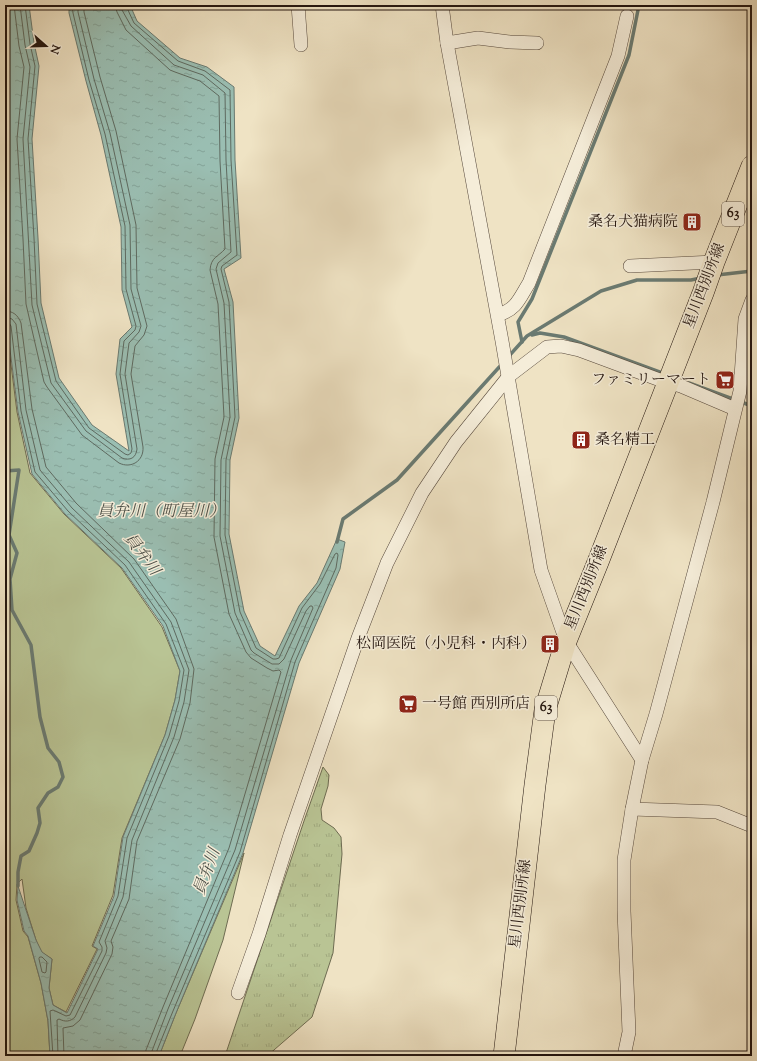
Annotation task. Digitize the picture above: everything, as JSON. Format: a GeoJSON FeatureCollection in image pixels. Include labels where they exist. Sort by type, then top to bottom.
{"type":"FeatureCollection","features":[{"type":"Feature","properties":{"kind":"main road","name":"星川西別所線"},"geometry":{"type":"LineString","coordinates":[[504,1056],[545,710],[566,641],[752,166]]}},
{"type":"Feature","properties":{"kind":"street"},"geometry":{"type":"LineString","coordinates":[[298,5],[301,45]]}},
{"type":"Feature","properties":{"kind":"street"},"geometry":{"type":"LineString","coordinates":[[442,5],[447,43],[509,376],[541,570],[566,641],[642,760]]}},
{"type":"Feature","properties":{"kind":"street"},"geometry":{"type":"LineString","coordinates":[[498,314],[505,312],[515,305],[529,283],[618,56],[627,16]]}},
{"type":"Feature","properties":{"kind":"street"},"geometry":{"type":"LineString","coordinates":[[447,43],[478,38],[510,42],[537,43]]}},
{"type":"Feature","properties":{"kind":"street"},"geometry":{"type":"LineString","coordinates":[[630,266],[714,262]]}},
{"type":"Feature","properties":{"kind":"street"},"geometry":{"type":"LineString","coordinates":[[624,1056],[629,1032],[624,911],[624,860],[632,809],[642,760],[656,714],[704,535],[740,392],[745,319],[752,300]]}},
{"type":"Feature","properties":{"kind":"street"},"geometry":{"type":"LineString","coordinates":[[238,993],[259,934],[290,834],[358,638],[387,563],[422,493],[456,442],[509,376],[547,347],[561,346],[670,377],[681,386],[735,409]]}},
{"type":"Feature","properties":{"kind":"street"},"geometry":{"type":"LineString","coordinates":[[632,809],[717,812],[752,826]]}},
{"type":"Feature","properties":{"kind":"green space"},"geometry":{"type":"Polygon","coordinates":[[[5,317],[17,412],[30,473],[64,514],[121,568],[162,627],[180,671],[175,700],[165,735],[122,838],[113,895],[92,946],[97,949],[66,1012],[53,1005],[49,988],[52,959],[41,952],[36,940],[26,908],[22,879],[17,884],[16,900],[23,931],[28,937],[41,983],[48,1021],[50,1056],[5,1056],[5,317]]]}},
{"type":"Feature","properties":{"kind":"green space"},"geometry":{"type":"Polygon","coordinates":[[[323,767],[329,775],[328,786],[321,809],[322,820],[334,828],[341,837],[342,854],[333,953],[312,1017],[267,1056],[225,1056],[304,821],[323,767]]]}},
{"type":"Feature","properties":{"kind":"green space"},"geometry":{"type":"Polygon","coordinates":[[[244,853],[223,940],[195,1019],[180,1056],[159,1056],[176,1013],[244,853]]]}},
{"type":"Feature","properties":{"kind":"water","name":"員弁川（町屋川）"},"geometry":{"type":"Polygon","coordinates":[[[5,5],[29,5],[34,43],[39,66],[32,139],[41,303],[59,378],[92,425],[129,451],[116,374],[120,339],[132,327],[122,290],[121,227],[101,135],[69,13],[69,5],[130,5],[137,21],[180,58],[207,67],[234,87],[235,160],[241,258],[224,269],[233,302],[239,418],[230,460],[229,534],[244,611],[260,646],[275,656],[299,606],[317,583],[337,539],[345,542],[340,569],[299,663],[243,853],[159,1056],[50,1056],[48,1021],[41,983],[28,936],[24,931],[17,900],[18,886],[36,940],[42,952],[52,959],[49,988],[53,1005],[67,1013],[98,949],[93,946],[114,896],[123,837],[165,735],[175,700],[180,671],[163,626],[122,568],[65,514],[32,474],[18,412],[5,311],[5,5]]]}},
{"type":"Feature","properties":{"kind":"waterway"},"geometry":{"type":"LineString","coordinates":[[522,342],[518,322],[532,299],[629,55],[639,5]]}},
{"type":"Feature","properties":{"kind":"waterway"},"geometry":{"type":"LineString","coordinates":[[717,275],[752,271]]}},
{"type":"Feature","properties":{"kind":"waterway"},"geometry":{"type":"LineString","coordinates":[[508,357],[527,336],[601,291],[637,280],[691,280],[701,278]]}},
{"type":"Feature","properties":{"kind":"waterway"},"geometry":{"type":"LineString","coordinates":[[532,335],[540,333],[564,337],[665,374]]}},
{"type":"Feature","properties":{"kind":"waterway"},"geometry":{"type":"LineString","coordinates":[[337,542],[343,519],[397,480],[502,364]]}},
{"type":"Feature","properties":{"kind":"waterway"},"geometry":{"type":"LineString","coordinates":[[689,383],[752,406]]}},
{"type":"Feature","properties":{"kind":"waterway"},"geometry":{"type":"LineString","coordinates":[[5,471],[19,470],[9,535],[17,553],[10,579],[12,610],[31,645],[40,717],[48,748],[59,762],[63,777],[58,787],[48,793],[38,808],[40,823],[29,851],[21,856],[18,872],[18,886]]}},
{"type":"Feature","properties":{"kind":"place","name":"桑名犬猫病院"},"geometry":{"type":"Point","coordinates":[692,222]}},
{"type":"Feature","properties":{"kind":"place","name":"ファミリーマート"},"geometry":{"type":"Point","coordinates":[725,380]}},
{"type":"Feature","properties":{"kind":"place","name":"桑名精工"},"geometry":{"type":"Point","coordinates":[581,440]}},
{"type":"Feature","properties":{"kind":"place","name":"松岡医院（小児科・内科）"},"geometry":{"type":"Point","coordinates":[550,644]}},
{"type":"Feature","properties":{"kind":"place","name":"一号館 西別所店"},"geometry":{"type":"Point","coordinates":[408,704]}},
{"type":"Feature","properties":{"kind":"water label","name":"員弁川"},"geometry":{"type":"Point","coordinates":[141,555]}},
{"type":"Feature","properties":{"kind":"water label","name":"員弁川"},"geometry":{"type":"Point","coordinates":[208,872]}}]}
